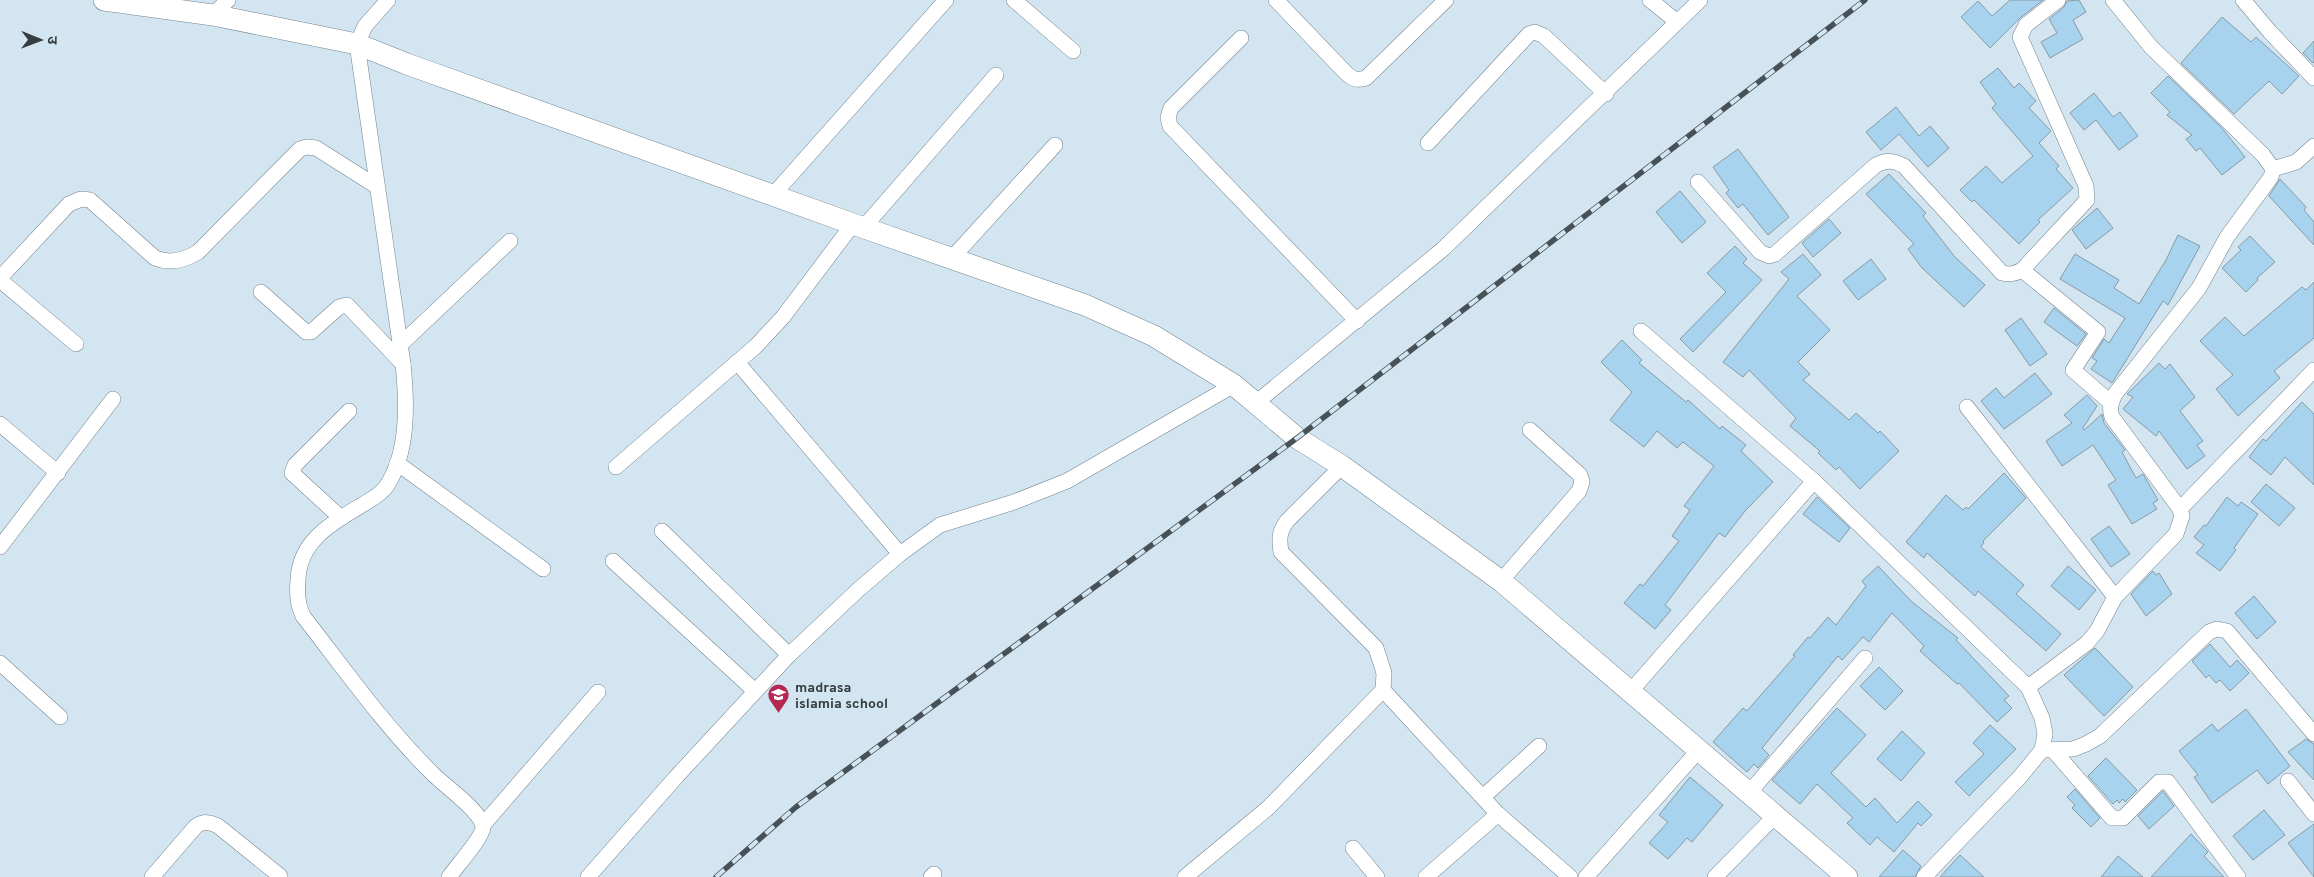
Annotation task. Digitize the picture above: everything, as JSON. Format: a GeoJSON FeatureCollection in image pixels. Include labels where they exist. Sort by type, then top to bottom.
{"type":"FeatureCollection","features":[{"type":"Feature","properties":{"kind":"main road"},"geometry":{"type":"LineString","coordinates":[[114,1],[220,7],[357,44],[859,226],[1094,308],[1154,336],[1234,385],[1257,402],[1296,438],[1342,466],[1501,581],[1847,877]]}},
{"type":"Feature","properties":{"kind":"street"},"geometry":{"type":"LineString","coordinates":[[388,0],[365,26],[357,44],[403,364],[405,410],[397,463],[384,489],[321,531],[304,553],[298,568],[297,596],[303,616],[397,736],[439,781],[478,814],[483,825]]}},
{"type":"Feature","properties":{"kind":"street"},"geometry":{"type":"LineString","coordinates":[[773,195],[946,0]]}},
{"type":"Feature","properties":{"kind":"street"},"geometry":{"type":"LineString","coordinates":[[1014,0],[1073,51]]}},
{"type":"Feature","properties":{"kind":"street"},"geometry":{"type":"LineString","coordinates":[[1276,0],[1352,79],[1358,80],[1366,78],[1446,0]]}},
{"type":"Feature","properties":{"kind":"street"},"geometry":{"type":"LineString","coordinates":[[1650,0],[1676,22]]}},
{"type":"Feature","properties":{"kind":"street"},"geometry":{"type":"LineString","coordinates":[[1257,402],[1443,249],[1606,94],[1700,0]]}},
{"type":"Feature","properties":{"kind":"street"},"geometry":{"type":"LineString","coordinates":[[1698,182],[1760,252],[1769,256],[1775,254],[1876,165],[1885,161],[1895,161],[1904,166],[2002,273],[2009,275],[2022,270],[2086,200],[2086,186],[2020,36],[2026,25],[2058,0]]}},
{"type":"Feature","properties":{"kind":"street"},"geometry":{"type":"LineString","coordinates":[[2028,687],[2087,643],[2097,631],[2115,598],[2176,534],[2182,516],[2180,509],[2112,417],[2110,411],[2111,403],[2115,394],[2199,288],[2227,237],[2271,177],[2273,170],[2263,155],[2151,47],[2113,0]]}},
{"type":"Feature","properties":{"kind":"street"},"geometry":{"type":"LineString","coordinates":[[2243,0],[2270,32],[2314,78]]}},
{"type":"Feature","properties":{"kind":"street"},"geometry":{"type":"LineString","coordinates":[[1428,143],[1529,34],[1534,32],[1544,36],[1606,94]]}},
{"type":"Feature","properties":{"kind":"street"},"geometry":{"type":"LineString","coordinates":[[1241,38],[1171,108],[1168,117],[1170,126],[1357,321]]}},
{"type":"Feature","properties":{"kind":"street"},"geometry":{"type":"LineString","coordinates":[[616,467],[696,400],[769,333],[859,226],[996,75]]}},
{"type":"Feature","properties":{"kind":"street"},"geometry":{"type":"LineString","coordinates":[[952,258],[1055,145]]}},
{"type":"Feature","properties":{"kind":"street"},"geometry":{"type":"LineString","coordinates":[[2273,170],[2296,162],[2314,146]]}},
{"type":"Feature","properties":{"kind":"street"},"geometry":{"type":"LineString","coordinates":[[76,344],[0,279],[69,204],[76,200],[90,200],[155,258],[162,261],[175,261],[188,258],[198,252],[300,150],[307,147],[316,148],[376,186]]}},
{"type":"Feature","properties":{"kind":"street"},"geometry":{"type":"LineString","coordinates":[[400,346],[510,240]]}},
{"type":"Feature","properties":{"kind":"street"},"geometry":{"type":"LineString","coordinates":[[2022,270],[2098,332],[2073,370],[2111,403]]}},
{"type":"Feature","properties":{"kind":"street"},"geometry":{"type":"LineString","coordinates":[[261,292],[306,332],[311,332],[339,307],[347,305],[403,364]]}},
{"type":"Feature","properties":{"kind":"street"},"geometry":{"type":"LineString","coordinates":[[1641,331],[1814,480],[2028,687],[2042,718],[2047,750],[2112,818],[2122,818],[2159,782],[2168,782],[2238,877]]}},
{"type":"Feature","properties":{"kind":"street"},"geometry":{"type":"LineString","coordinates":[[737,362],[900,554]]}},
{"type":"Feature","properties":{"kind":"street"},"geometry":{"type":"LineString","coordinates":[[2180,509],[2314,370]]}},
{"type":"Feature","properties":{"kind":"street"},"geometry":{"type":"LineString","coordinates":[[588,877],[677,776],[789,655],[858,590],[900,554],[940,525],[1014,502],[1067,481],[1234,385]]}},
{"type":"Feature","properties":{"kind":"street"},"geometry":{"type":"LineString","coordinates":[[0,547],[113,399]]}},
{"type":"Feature","properties":{"kind":"street"},"geometry":{"type":"LineString","coordinates":[[1966,407],[2115,598]]}},
{"type":"Feature","properties":{"kind":"street"},"geometry":{"type":"LineString","coordinates":[[341,518],[292,473],[295,465],[349,411]]}},
{"type":"Feature","properties":{"kind":"street"},"geometry":{"type":"LineString","coordinates":[[0,424],[58,473]]}},
{"type":"Feature","properties":{"kind":"street"},"geometry":{"type":"LineString","coordinates":[[1501,581],[1579,491],[1582,482],[1580,475],[1530,430]]}},
{"type":"Feature","properties":{"kind":"street"},"geometry":{"type":"LineString","coordinates":[[397,463],[543,569]]}},
{"type":"Feature","properties":{"kind":"street"},"geometry":{"type":"LineString","coordinates":[[1185,877],[1268,808],[1383,690],[1384,673],[1376,648],[1281,552],[1280,531],[1287,521],[1342,466]]}},
{"type":"Feature","properties":{"kind":"street"},"geometry":{"type":"LineString","coordinates":[[1630,692],[1814,480]]}},
{"type":"Feature","properties":{"kind":"street"},"geometry":{"type":"LineString","coordinates":[[662,531],[789,655]]}},
{"type":"Feature","properties":{"kind":"street"},"geometry":{"type":"LineString","coordinates":[[613,561],[755,691]]}},
{"type":"Feature","properties":{"kind":"street"},"geometry":{"type":"LineString","coordinates":[[1924,877],[2047,750],[2073,748],[2086,744],[2100,736],[2209,632],[2217,629],[2226,631],[2314,734]]}},
{"type":"Feature","properties":{"kind":"street"},"geometry":{"type":"LineString","coordinates":[[1748,794],[1864,658]]}},
{"type":"Feature","properties":{"kind":"street"},"geometry":{"type":"LineString","coordinates":[[0,663],[60,717]]}},
{"type":"Feature","properties":{"kind":"street"},"geometry":{"type":"LineString","coordinates":[[1383,690],[1498,814],[1570,877]]}},
{"type":"Feature","properties":{"kind":"street"},"geometry":{"type":"LineString","coordinates":[[449,877],[480,834],[483,825],[598,692]]}},
{"type":"Feature","properties":{"kind":"street"},"geometry":{"type":"LineString","coordinates":[[1483,797],[1539,746]]}},
{"type":"Feature","properties":{"kind":"street"},"geometry":{"type":"LineString","coordinates":[[1586,877],[1698,751]]}},
{"type":"Feature","properties":{"kind":"street"},"geometry":{"type":"LineString","coordinates":[[2288,781],[2314,814]]}},
{"type":"Feature","properties":{"kind":"street"},"geometry":{"type":"LineString","coordinates":[[1426,877],[1498,814]]}},
{"type":"Feature","properties":{"kind":"street"},"geometry":{"type":"LineString","coordinates":[[1715,877],[1775,816]]}},
{"type":"Feature","properties":{"kind":"street"},"geometry":{"type":"LineString","coordinates":[[152,877],[196,826],[202,822],[210,822],[218,826],[280,876]]}},
{"type":"Feature","properties":{"kind":"street"},"geometry":{"type":"LineString","coordinates":[[1353,848],[1377,877]]}},
{"type":"Feature","properties":{"kind":"building"},"geometry":{"type":"Polygon","coordinates":[[[2010,0],[2043,0],[2020,18],[1990,48],[1961,17],[1978,1],[1992,16],[2010,0]]]}},
{"type":"Feature","properties":{"kind":"building"},"geometry":{"type":"Polygon","coordinates":[[[2079,0],[2086,12],[2073,20],[2083,39],[2050,58],[2041,42],[2057,33],[2049,19],[2064,7],[2067,1],[2079,0]]]}},
{"type":"Feature","properties":{"kind":"building"},"geometry":{"type":"Polygon","coordinates":[[[2222,17],[2251,42],[2256,37],[2299,76],[2282,94],[2269,81],[2234,114],[2181,63],[2222,17]]]}},
{"type":"Feature","properties":{"kind":"building"},"geometry":{"type":"Polygon","coordinates":[[[2314,41],[2314,62],[2313,63],[2303,53],[2314,41]]]}},
{"type":"Feature","properties":{"kind":"building"},"geometry":{"type":"Polygon","coordinates":[[[1998,68],[2014,88],[2019,83],[2036,101],[2029,108],[2051,131],[2039,143],[2059,166],[2056,169],[2073,188],[2038,220],[2040,222],[2019,244],[1974,200],[1972,202],[1960,190],[1986,166],[2002,183],[2033,156],[1992,108],[1996,104],[1980,82],[1998,68]]]}},
{"type":"Feature","properties":{"kind":"building"},"geometry":{"type":"Polygon","coordinates":[[[2168,76],[2221,127],[2245,157],[2222,175],[2200,148],[2196,151],[2186,139],[2192,135],[2167,115],[2170,112],[2151,93],[2168,76]]]}},
{"type":"Feature","properties":{"kind":"building"},"geometry":{"type":"Polygon","coordinates":[[[2094,93],[2113,117],[2120,112],[2138,136],[2119,150],[2096,120],[2084,130],[2070,113],[2094,93]]]}},
{"type":"Feature","properties":{"kind":"building"},"geometry":{"type":"Polygon","coordinates":[[[1896,107],[1919,136],[1930,126],[1949,148],[1928,167],[1899,134],[1881,150],[1866,132],[1896,107]]]}},
{"type":"Feature","properties":{"kind":"building"},"geometry":{"type":"Polygon","coordinates":[[[1738,149],[1789,217],[1768,235],[1743,204],[1738,208],[1726,193],[1729,190],[1713,167],[1738,149]]]}},
{"type":"Feature","properties":{"kind":"building"},"geometry":{"type":"Polygon","coordinates":[[[1889,174],[1926,213],[1923,216],[1955,257],[1985,285],[1964,307],[1922,268],[1908,249],[1914,244],[1866,194],[1889,174]]]}},
{"type":"Feature","properties":{"kind":"building"},"geometry":{"type":"Polygon","coordinates":[[[2280,179],[2306,207],[2304,210],[2314,222],[2314,245],[2269,196],[2280,179]]]}},
{"type":"Feature","properties":{"kind":"building"},"geometry":{"type":"Polygon","coordinates":[[[1680,191],[1706,222],[1682,243],[1656,212],[1680,191]]]}},
{"type":"Feature","properties":{"kind":"building"},"geometry":{"type":"Polygon","coordinates":[[[2097,208],[2113,228],[2086,249],[2072,230],[2097,208]]]}},
{"type":"Feature","properties":{"kind":"building"},"geometry":{"type":"Polygon","coordinates":[[[1829,219],[1841,233],[1813,257],[1802,243],[1829,219]]]}},
{"type":"Feature","properties":{"kind":"building"},"geometry":{"type":"Polygon","coordinates":[[[2178,235],[2200,246],[2168,305],[2163,301],[2112,383],[2091,369],[2097,361],[2092,358],[2104,339],[2109,343],[2125,318],[2060,279],[2075,254],[2119,280],[2114,288],[2139,304],[2166,260],[2178,235]]]}},
{"type":"Feature","properties":{"kind":"building"},"geometry":{"type":"Polygon","coordinates":[[[2250,236],[2275,262],[2257,278],[2258,280],[2246,292],[2222,268],[2241,250],[2238,247],[2250,236]]]}},
{"type":"Feature","properties":{"kind":"building"},"geometry":{"type":"Polygon","coordinates":[[[1735,246],[1747,259],[1743,263],[1762,280],[1693,352],[1680,339],[1726,292],[1707,273],[1735,246]]]}},
{"type":"Feature","properties":{"kind":"building"},"geometry":{"type":"Polygon","coordinates":[[[1803,254],[1821,275],[1797,296],[1830,330],[1798,362],[1810,374],[1803,380],[1849,420],[1856,413],[1878,433],[1880,431],[1899,451],[1860,489],[1839,467],[1836,470],[1818,453],[1820,451],[1790,426],[1796,418],[1749,370],[1743,377],[1723,362],[1789,279],[1781,272],[1803,254]]]}},
{"type":"Feature","properties":{"kind":"building"},"geometry":{"type":"Polygon","coordinates":[[[1871,259],[1886,279],[1858,300],[1843,281],[1871,259]]]}},
{"type":"Feature","properties":{"kind":"building"},"geometry":{"type":"Polygon","coordinates":[[[2314,282],[2314,338],[2274,371],[2280,378],[2238,416],[2216,389],[2233,375],[2200,341],[2225,317],[2244,336],[2302,287],[2306,290],[2314,282]]]}},
{"type":"Feature","properties":{"kind":"building"},"geometry":{"type":"Polygon","coordinates":[[[2054,308],[2086,334],[2077,346],[2044,322],[2054,308]]]}},
{"type":"Feature","properties":{"kind":"building"},"geometry":{"type":"Polygon","coordinates":[[[2021,318],[2047,354],[2030,366],[2005,330],[2021,318]]]}},
{"type":"Feature","properties":{"kind":"building"},"geometry":{"type":"Polygon","coordinates":[[[1622,340],[1642,360],[1639,363],[1686,402],[1688,400],[1720,429],[1722,426],[1746,445],[1741,451],[1773,482],[1745,511],[1725,537],[1719,533],[1665,605],[1671,610],[1655,629],[1624,603],[1640,584],[1643,586],[1679,541],[1672,536],[1690,510],[1684,506],[1714,466],[1683,442],[1677,448],[1657,431],[1644,447],[1610,420],[1632,392],[1601,362],[1622,340]]]}},
{"type":"Feature","properties":{"kind":"building"},"geometry":{"type":"Polygon","coordinates":[[[2159,363],[2165,369],[2170,364],[2195,397],[2180,411],[2203,441],[2197,445],[2205,456],[2187,469],[2159,431],[2156,436],[2123,409],[2133,397],[2127,394],[2159,363]]]}},
{"type":"Feature","properties":{"kind":"building"},"geometry":{"type":"Polygon","coordinates":[[[2035,373],[2052,394],[2004,429],[1981,401],[1996,388],[2004,398],[2035,373]]]}},
{"type":"Feature","properties":{"kind":"building"},"geometry":{"type":"Polygon","coordinates":[[[2087,395],[2097,406],[2083,428],[2084,430],[2102,414],[2104,423],[2125,450],[2122,452],[2136,478],[2143,474],[2158,500],[2153,503],[2157,509],[2132,524],[2108,485],[2116,480],[2093,445],[2062,466],[2046,441],[2072,423],[2064,415],[2087,395]]]}},
{"type":"Feature","properties":{"kind":"building"},"geometry":{"type":"Polygon","coordinates":[[[2302,402],[2314,414],[2314,485],[2285,457],[2271,475],[2249,457],[2263,439],[2266,441],[2302,402]]]}},
{"type":"Feature","properties":{"kind":"building"},"geometry":{"type":"Polygon","coordinates":[[[2004,473],[2026,498],[1983,541],[1981,547],[2024,585],[2016,594],[2061,634],[2046,651],[1978,591],[1975,596],[1927,553],[1924,558],[1906,542],[1946,495],[1963,510],[1966,507],[1968,509],[2004,473]]]}},
{"type":"Feature","properties":{"kind":"building"},"geometry":{"type":"Polygon","coordinates":[[[2266,484],[2295,508],[2279,526],[2251,502],[2266,484]]]}},
{"type":"Feature","properties":{"kind":"building"},"geometry":{"type":"Polygon","coordinates":[[[1817,497],[1850,528],[1839,542],[1803,514],[1817,497]]]}},
{"type":"Feature","properties":{"kind":"building"},"geometry":{"type":"Polygon","coordinates":[[[2227,497],[2238,506],[2241,502],[2258,514],[2234,548],[2236,550],[2220,571],[2196,553],[2204,545],[2194,537],[2204,525],[2206,526],[2227,497]]]}},
{"type":"Feature","properties":{"kind":"building"},"geometry":{"type":"Polygon","coordinates":[[[2109,526],[2130,554],[2111,567],[2091,539],[2109,526]]]}},
{"type":"Feature","properties":{"kind":"building"},"geometry":{"type":"Polygon","coordinates":[[[1878,566],[1912,602],[1958,638],[1956,640],[2009,696],[2004,700],[2012,708],[1997,722],[1959,683],[1957,684],[1920,651],[1924,646],[1892,613],[1869,642],[1863,637],[1842,660],[1838,656],[1762,748],[1769,755],[1758,768],[1754,764],[1747,772],[1713,742],[1743,708],[1747,711],[1795,656],[1793,655],[1808,637],[1810,638],[1828,617],[1836,625],[1866,586],[1862,581],[1878,566]]]}},
{"type":"Feature","properties":{"kind":"building"},"geometry":{"type":"Polygon","coordinates":[[[2068,566],[2096,590],[2079,610],[2051,586],[2068,566]]]}},
{"type":"Feature","properties":{"kind":"building"},"geometry":{"type":"Polygon","coordinates":[[[2153,571],[2156,575],[2159,573],[2172,594],[2146,616],[2131,594],[2153,571]]]}},
{"type":"Feature","properties":{"kind":"building"},"geometry":{"type":"Polygon","coordinates":[[[2254,596],[2276,622],[2257,639],[2235,613],[2254,596]]]}},
{"type":"Feature","properties":{"kind":"building"},"geometry":{"type":"Polygon","coordinates":[[[2210,644],[2230,667],[2237,660],[2249,673],[2230,691],[2220,680],[2216,683],[2209,675],[2206,678],[2192,661],[2210,644]]]}},
{"type":"Feature","properties":{"kind":"building"},"geometry":{"type":"Polygon","coordinates":[[[2095,648],[2133,687],[2104,716],[2064,675],[2095,648]]]}},
{"type":"Feature","properties":{"kind":"building"},"geometry":{"type":"Polygon","coordinates":[[[1879,667],[1903,691],[1885,710],[1860,686],[1879,667]]]}},
{"type":"Feature","properties":{"kind":"building"},"geometry":{"type":"Polygon","coordinates":[[[1837,708],[1866,735],[1831,773],[1866,807],[1875,798],[1897,823],[1918,801],[1932,815],[1921,826],[1918,823],[1894,852],[1877,837],[1870,845],[1847,823],[1853,818],[1817,784],[1800,804],[1772,780],[1837,708]]]}},
{"type":"Feature","properties":{"kind":"building"},"geometry":{"type":"Polygon","coordinates":[[[2246,709],[2290,766],[2268,784],[2257,770],[2212,803],[2194,777],[2198,775],[2179,751],[2212,724],[2218,731],[2246,709]]]}},
{"type":"Feature","properties":{"kind":"building"},"geometry":{"type":"Polygon","coordinates":[[[1990,725],[2016,749],[1969,796],[1955,782],[1984,754],[1973,743],[1990,725]]]}},
{"type":"Feature","properties":{"kind":"building"},"geometry":{"type":"Polygon","coordinates":[[[1902,731],[1925,753],[1901,781],[1877,759],[1902,731]]]}},
{"type":"Feature","properties":{"kind":"building"},"geometry":{"type":"Polygon","coordinates":[[[2306,739],[2314,744],[2314,780],[2288,752],[2306,739]]]}},
{"type":"Feature","properties":{"kind":"building"},"geometry":{"type":"Polygon","coordinates":[[[2106,758],[2137,790],[2125,802],[2123,799],[2119,803],[2117,800],[2113,804],[2088,776],[2106,758]]]}},
{"type":"Feature","properties":{"kind":"building"},"geometry":{"type":"Polygon","coordinates":[[[1690,777],[1723,805],[1692,842],[1687,838],[1668,859],[1649,843],[1668,822],[1659,815],[1690,777]]]}},
{"type":"Feature","properties":{"kind":"building"},"geometry":{"type":"Polygon","coordinates":[[[2075,789],[2100,818],[2091,827],[2072,808],[2075,805],[2067,797],[2075,789]]]}},
{"type":"Feature","properties":{"kind":"building"},"geometry":{"type":"Polygon","coordinates":[[[2163,791],[2174,806],[2149,829],[2138,816],[2163,791]]]}},
{"type":"Feature","properties":{"kind":"building"},"geometry":{"type":"Polygon","coordinates":[[[2264,810],[2285,835],[2253,860],[2233,836],[2264,810]]]}},
{"type":"Feature","properties":{"kind":"building"},"geometry":{"type":"Polygon","coordinates":[[[2314,824],[2314,877],[2288,843],[2314,824]]]}},
{"type":"Feature","properties":{"kind":"building"},"geometry":{"type":"Polygon","coordinates":[[[2191,834],[2208,852],[2204,856],[2224,877],[2151,877],[2191,834]]]}},
{"type":"Feature","properties":{"kind":"building"},"geometry":{"type":"Polygon","coordinates":[[[1903,850],[1921,866],[1915,877],[1879,877],[1903,850]]]}},
{"type":"Feature","properties":{"kind":"building"},"geometry":{"type":"Polygon","coordinates":[[[1960,855],[1984,877],[1940,877],[1960,855]]]}},
{"type":"Feature","properties":{"kind":"building"},"geometry":{"type":"Polygon","coordinates":[[[2118,856],[2143,877],[2101,877],[2118,856]]]}},
{"type":"Feature","properties":{"kind":"railway"},"geometry":{"type":"LineString","coordinates":[[716,877],[796,807],[1297,438],[1865,0]]}},
{"type":"Feature","properties":{"kind":"place","name":"madrasa islamia school"},"geometry":{"type":"Point","coordinates":[779,714]}}]}
